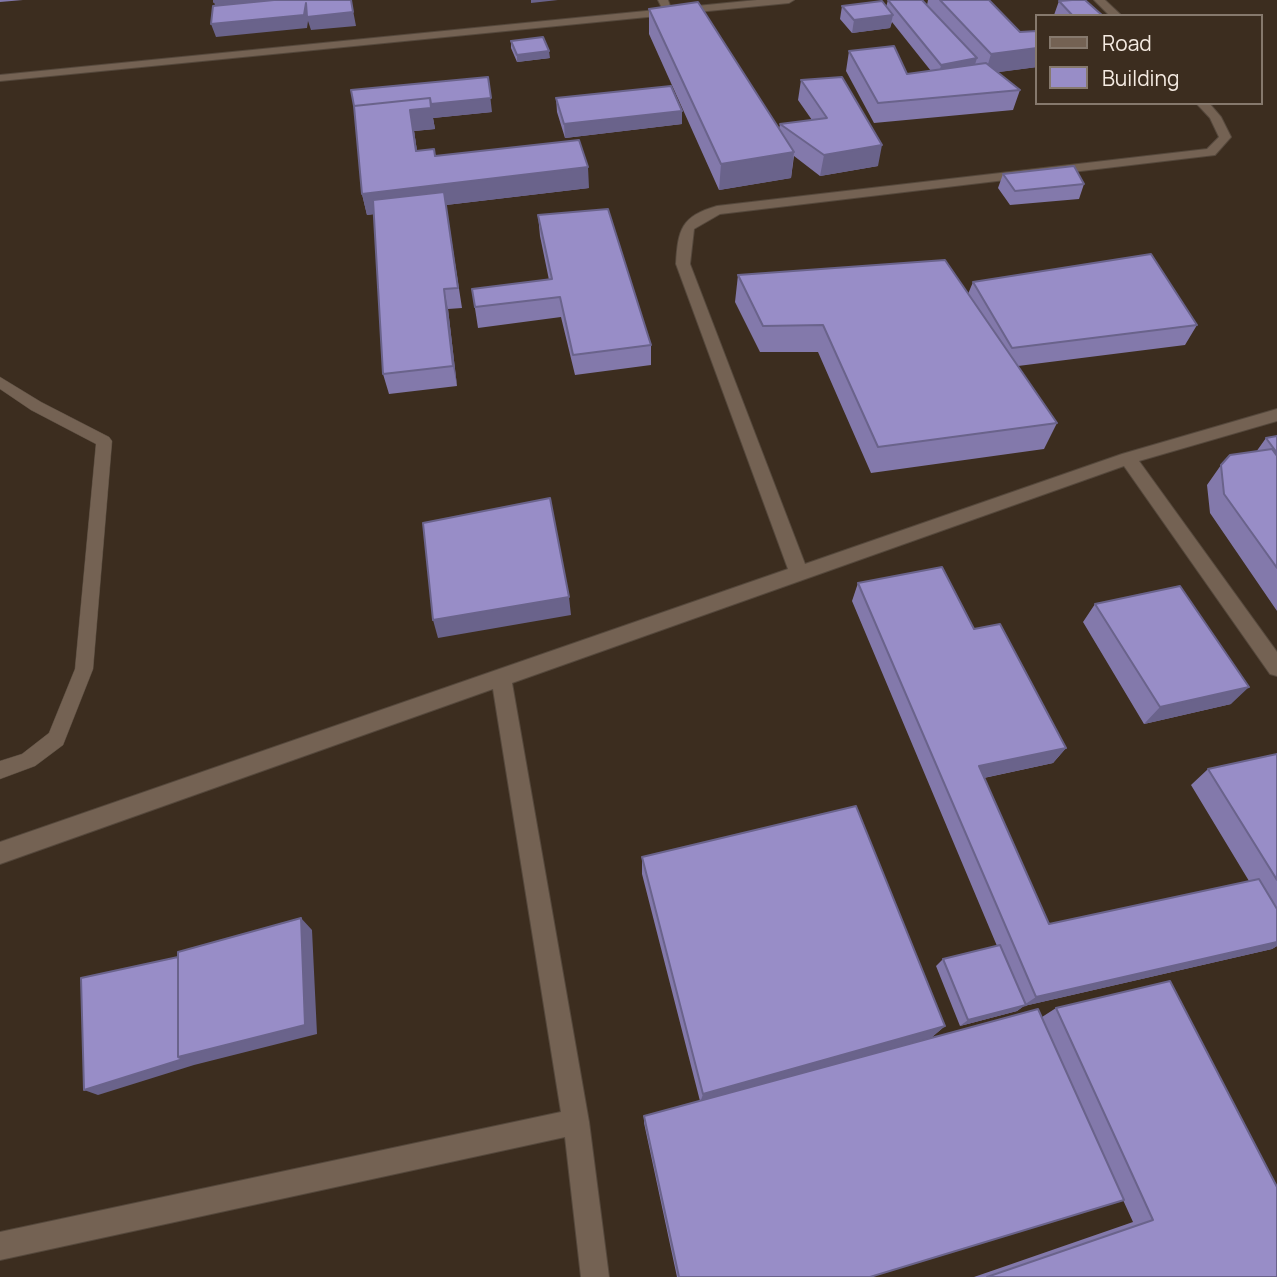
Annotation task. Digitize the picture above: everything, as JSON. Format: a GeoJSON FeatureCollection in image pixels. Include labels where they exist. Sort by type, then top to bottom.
{"type":"FeatureCollection","features":[{"type":"Feature","properties":{"kind":"street"},"geometry":{"type":"LineString","coordinates":[[663,0],[669,12]]}},
{"type":"Feature","properties":{"kind":"street"},"geometry":{"type":"LineString","coordinates":[[0,78],[789,0]]}},
{"type":"Feature","properties":{"kind":"street"},"geometry":{"type":"LineString","coordinates":[[1099,0],[1115,14]]}},
{"type":"Feature","properties":{"kind":"street"},"geometry":{"type":"LineString","coordinates":[[799,573],[683,264],[685,232],[694,219],[717,210],[1211,152],[1225,137],[1215,117],[1204,105]]}},
{"type":"Feature","properties":{"kind":"street"},"geometry":{"type":"LineString","coordinates":[[0,853],[1128,458],[1277,415]]}},
{"type":"Feature","properties":{"kind":"street"},"geometry":{"type":"LineString","coordinates":[[1128,458],[1277,667]]}},
{"type":"Feature","properties":{"kind":"street"},"geometry":{"type":"LineString","coordinates":[[501,678],[576,1122],[595,1277]]}},
{"type":"Feature","properties":{"kind":"street"},"geometry":{"type":"LineString","coordinates":[[0,1246],[576,1122]]}},
{"type":"Feature","properties":{"kind":"lane"},"geometry":{"type":"LineString","coordinates":[[0,382],[36,406],[104,441],[84,669],[56,739],[28,760],[0,770]]}},
{"type":"Feature","properties":{"kind":"building"},"geometry":{"type":"Polygon","coordinates":[[[274,0],[351,0],[353,12],[307,17],[306,3],[304,15],[211,24],[213,6],[274,0]]]}},
{"type":"Feature","properties":{"kind":"building"},"geometry":{"type":"Polygon","coordinates":[[[888,0],[922,0],[977,58],[941,65],[888,0]]]}},
{"type":"Feature","properties":{"kind":"building"},"geometry":{"type":"Polygon","coordinates":[[[940,0],[989,0],[1020,32],[1036,31],[1036,48],[991,54],[940,0]]]}},
{"type":"Feature","properties":{"kind":"building"},"geometry":{"type":"Polygon","coordinates":[[[1085,0],[1101,14],[1071,14],[1059,1],[1085,0]]]}},
{"type":"Feature","properties":{"kind":"building"},"geometry":{"type":"Polygon","coordinates":[[[882,1],[893,15],[854,20],[842,6],[882,1]]]}},
{"type":"Feature","properties":{"kind":"building"},"geometry":{"type":"Polygon","coordinates":[[[698,2],[794,152],[721,164],[649,9],[698,2]]]}},
{"type":"Feature","properties":{"kind":"building"},"geometry":{"type":"Polygon","coordinates":[[[543,37],[549,51],[517,55],[511,41],[543,37]]]}},
{"type":"Feature","properties":{"kind":"building"},"geometry":{"type":"Polygon","coordinates":[[[894,46],[907,74],[986,63],[1020,90],[878,103],[849,51],[894,46]]]}},
{"type":"Feature","properties":{"kind":"building"},"geometry":{"type":"Polygon","coordinates":[[[488,77],[491,98],[431,104],[430,98],[354,106],[351,90],[488,77]]]}},
{"type":"Feature","properties":{"kind":"building"},"geometry":{"type":"Polygon","coordinates":[[[842,77],[882,145],[824,155],[780,124],[827,118],[801,80],[842,77]]]}},
{"type":"Feature","properties":{"kind":"building"},"geometry":{"type":"Polygon","coordinates":[[[671,86],[682,111],[564,124],[556,98],[671,86]]]}},
{"type":"Feature","properties":{"kind":"building"},"geometry":{"type":"Polygon","coordinates":[[[430,98],[431,108],[410,110],[416,151],[434,149],[435,156],[579,140],[588,167],[362,194],[354,106],[430,98]]]}},
{"type":"Feature","properties":{"kind":"building"},"geometry":{"type":"Polygon","coordinates":[[[1074,166],[1084,184],[1015,191],[1003,174],[1074,166]]]}},
{"type":"Feature","properties":{"kind":"building"},"geometry":{"type":"Polygon","coordinates":[[[444,192],[458,288],[444,289],[453,366],[383,374],[373,200],[444,192]]]}},
{"type":"Feature","properties":{"kind":"building"},"geometry":{"type":"Polygon","coordinates":[[[608,209],[651,345],[573,355],[560,297],[475,307],[472,289],[552,279],[538,215],[608,209]]]}},
{"type":"Feature","properties":{"kind":"building"},"geometry":{"type":"Polygon","coordinates":[[[1151,254],[1197,325],[1012,348],[973,282],[1151,254]]]}},
{"type":"Feature","properties":{"kind":"building"},"geometry":{"type":"Polygon","coordinates":[[[945,260],[1057,423],[878,447],[823,325],[763,326],[738,275],[945,260]]]}},
{"type":"Feature","properties":{"kind":"building"},"geometry":{"type":"Polygon","coordinates":[[[1277,436],[1277,453],[1266,438],[1277,436]]]}},
{"type":"Feature","properties":{"kind":"building"},"geometry":{"type":"Polygon","coordinates":[[[1272,449],[1277,456],[1277,568],[1224,494],[1221,465],[1230,455],[1272,449]]]}},
{"type":"Feature","properties":{"kind":"building"},"geometry":{"type":"Polygon","coordinates":[[[550,498],[569,597],[433,620],[423,523],[550,498]]]}},
{"type":"Feature","properties":{"kind":"building"},"geometry":{"type":"Polygon","coordinates":[[[942,567],[974,629],[1000,624],[1066,748],[979,766],[1049,924],[1259,879],[1277,909],[1277,942],[1036,997],[858,583],[942,567]]]}},
{"type":"Feature","properties":{"kind":"building"},"geometry":{"type":"Polygon","coordinates":[[[1180,586],[1249,687],[1160,707],[1095,604],[1180,586]]]}},
{"type":"Feature","properties":{"kind":"building"},"geometry":{"type":"Polygon","coordinates":[[[1277,754],[1277,880],[1208,769],[1277,754]]]}},
{"type":"Feature","properties":{"kind":"building"},"geometry":{"type":"Polygon","coordinates":[[[856,806],[945,1026],[703,1094],[642,857],[856,806]]]}},
{"type":"Feature","properties":{"kind":"building"},"geometry":{"type":"Polygon","coordinates":[[[301,918],[305,1025],[178,1057],[178,952],[301,918]]]}},
{"type":"Feature","properties":{"kind":"building"},"geometry":{"type":"Polygon","coordinates":[[[1000,945],[1026,1005],[968,1020],[943,959],[1000,945]]]}},
{"type":"Feature","properties":{"kind":"building"},"geometry":{"type":"Polygon","coordinates":[[[178,957],[178,1057],[183,1059],[84,1090],[81,978],[178,957]]]}},
{"type":"Feature","properties":{"kind":"building"},"geometry":{"type":"Polygon","coordinates":[[[1170,981],[1277,1187],[1277,1277],[987,1277],[1153,1220],[1056,1008],[1170,981]]]}},
{"type":"Feature","properties":{"kind":"building"},"geometry":{"type":"Polygon","coordinates":[[[1038,1009],[1124,1200],[870,1277],[679,1277],[644,1116],[1038,1009]]]}}]}
